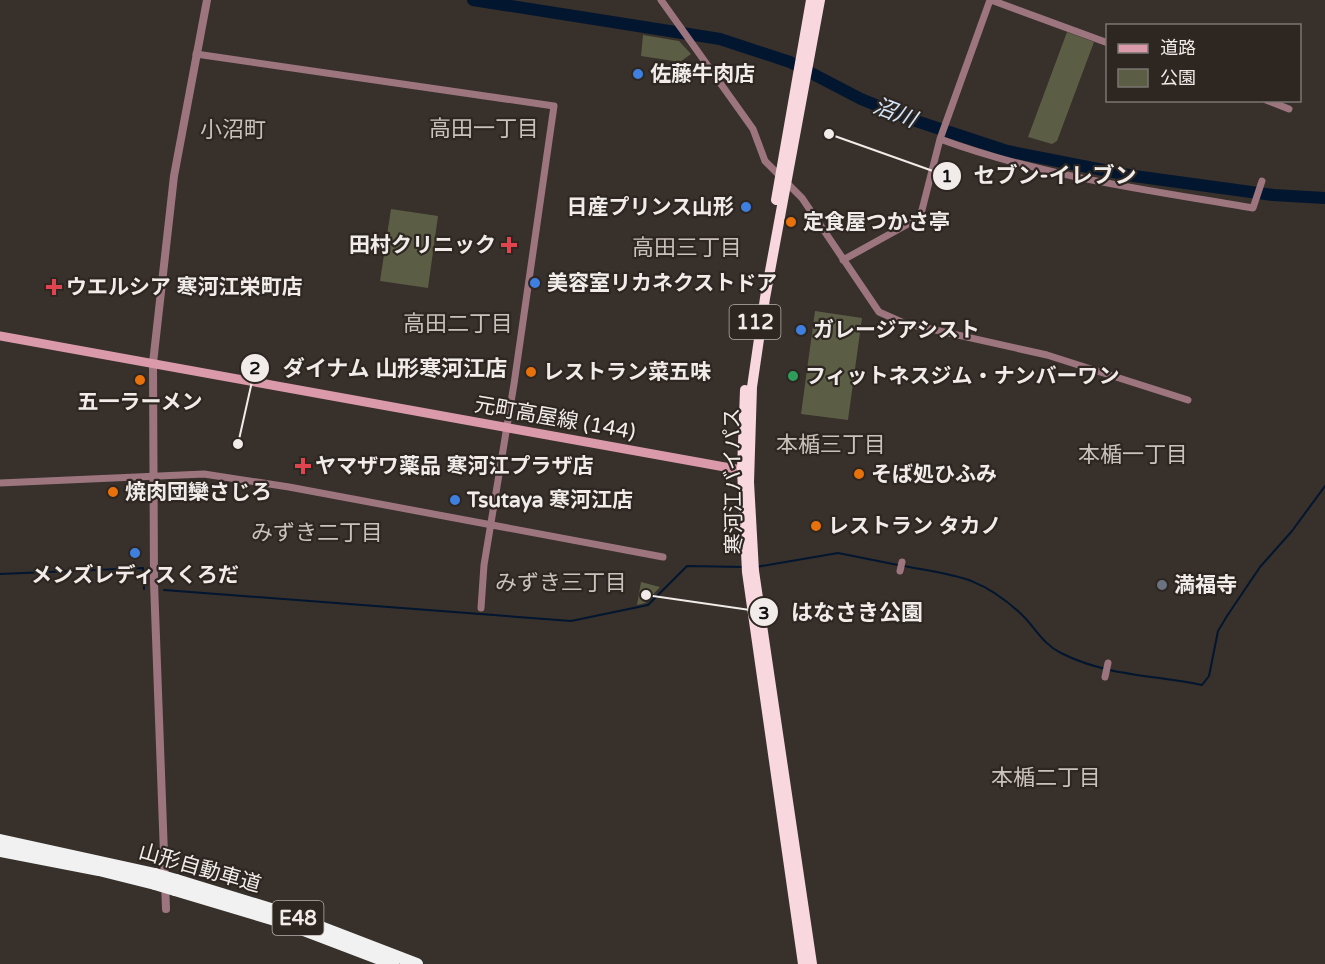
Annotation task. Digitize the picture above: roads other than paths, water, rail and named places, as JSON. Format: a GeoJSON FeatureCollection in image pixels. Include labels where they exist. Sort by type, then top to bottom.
{"type":"FeatureCollection","features":[{"type":"Feature","properties":{"kind":"highway","name":"寒河江バイパス"},"geometry":{"type":"LineString","coordinates":[[806,52],[811,0]]}},
{"type":"Feature","properties":{"kind":"highway","name":"寒河江バイパス"},"geometry":{"type":"LineString","coordinates":[[803,964],[750,566],[745,387],[799,86],[820,0]]}},
{"type":"Feature","properties":{"kind":"highway","name":"寒河江バイパス"},"geometry":{"type":"LineString","coordinates":[[750,566],[812,964]]}},
{"type":"Feature","properties":{"kind":"highway","name":"山形自動車道"},"geometry":{"type":"LineString","coordinates":[[0,840],[287,914],[417,964]]}},
{"type":"Feature","properties":{"kind":"highway","name":"山形自動車道"},"geometry":{"type":"LineString","coordinates":[[0,850],[155,879]]}},
{"type":"Feature","properties":{"kind":"highway","name":"山形自動車道"},"geometry":{"type":"LineString","coordinates":[[175,885],[393,964]]}},
{"type":"Feature","properties":{"kind":"main road","name":"元町高屋線 (144)"},"geometry":{"type":"LineString","coordinates":[[0,336],[746,471]]}},
{"type":"Feature","properties":{"kind":"street"},"geometry":{"type":"LineString","coordinates":[[166,909],[152,477],[153,363],[174,176],[207,0]]}},
{"type":"Feature","properties":{"kind":"street"},"geometry":{"type":"LineString","coordinates":[[661,0],[753,129],[765,161],[802,198],[879,312],[890,318],[1057,358],[1188,400]]}},
{"type":"Feature","properties":{"kind":"street"},"geometry":{"type":"LineString","coordinates":[[843,260],[917,219],[922,210],[945,124],[991,0],[1106,43]]}},
{"type":"Feature","properties":{"kind":"street"},"geometry":{"type":"LineString","coordinates":[[196,54],[554,106],[507,428],[490,524],[481,608]]}},
{"type":"Feature","properties":{"kind":"street"},"geometry":{"type":"LineString","coordinates":[[1271,102],[1289,109]]}},
{"type":"Feature","properties":{"kind":"street"},"geometry":{"type":"LineString","coordinates":[[940,139],[980,154],[1099,181],[1253,208],[1262,181]]}},
{"type":"Feature","properties":{"kind":"street"},"geometry":{"type":"LineString","coordinates":[[0,483],[204,474],[663,557]]}},
{"type":"Feature","properties":{"kind":"street"},"geometry":{"type":"LineString","coordinates":[[900,571],[902,562]]}},
{"type":"Feature","properties":{"kind":"street"},"geometry":{"type":"LineString","coordinates":[[1105,677],[1108,663]]}},
{"type":"Feature","properties":{"kind":"waterway","name":"沼川"},"geometry":{"type":"LineString","coordinates":[[473,0],[720,39],[790,62],[861,99],[913,120],[1007,151],[1134,176],[1273,195],[1325,198]]}},
{"type":"Feature","properties":{"kind":"waterway"},"geometry":{"type":"LineString","coordinates":[[904,566],[952,575],[991,591],[1025,617],[1054,649],[1078,661],[1113,671],[1202,685],[1209,676],[1218,631],[1227,616],[1260,567],[1292,531],[1325,486]]}},
{"type":"Feature","properties":{"kind":"waterway"},"geometry":{"type":"LineString","coordinates":[[756,567],[838,553],[898,565]]}},
{"type":"Feature","properties":{"kind":"waterway"},"geometry":{"type":"LineString","coordinates":[[164,590],[571,621],[648,605],[687,566],[744,567]]}},
{"type":"Feature","properties":{"kind":"waterway"},"geometry":{"type":"LineString","coordinates":[[0,574],[143,568],[144,589]]}},
{"type":"Feature","properties":{"kind":"place","name":"佐藤牛肉店"},"geometry":{"type":"Point","coordinates":[638,74]}},
{"type":"Feature","properties":{"kind":"place","name":"セブン-イレブン"},"geometry":{"type":"Point","coordinates":[829,134]}},
{"type":"Feature","properties":{"kind":"place","name":"日産プリンス山形"},"geometry":{"type":"Point","coordinates":[746,207]}},
{"type":"Feature","properties":{"kind":"place","name":"定食屋つかさ亭"},"geometry":{"type":"Point","coordinates":[791,222]}},
{"type":"Feature","properties":{"kind":"place","name":"田村クリニック"},"geometry":{"type":"Point","coordinates":[509,245]}},
{"type":"Feature","properties":{"kind":"place","name":"美容室リカネクストドア"},"geometry":{"type":"Point","coordinates":[535,283]}},
{"type":"Feature","properties":{"kind":"place","name":"ウエルシア 寒河江栄町店"},"geometry":{"type":"Point","coordinates":[54,287]}},
{"type":"Feature","properties":{"kind":"place","name":"ガレージアシスト"},"geometry":{"type":"Point","coordinates":[801,330]}},
{"type":"Feature","properties":{"kind":"place","name":"レストラン菜五味"},"geometry":{"type":"Point","coordinates":[531,372]}},
{"type":"Feature","properties":{"kind":"place","name":"フィットネスジム・ナンバーワン"},"geometry":{"type":"Point","coordinates":[793,376]}},
{"type":"Feature","properties":{"kind":"place","name":"五一ラーメン"},"geometry":{"type":"Point","coordinates":[140,380]}},
{"type":"Feature","properties":{"kind":"place","name":"ダイナム 山形寒河江店"},"geometry":{"type":"Point","coordinates":[238,444]}},
{"type":"Feature","properties":{"kind":"place","name":"ヤマザワ薬品 寒河江プラザ店"},"geometry":{"type":"Point","coordinates":[303,466]}},
{"type":"Feature","properties":{"kind":"place","name":"そば処ひふみ"},"geometry":{"type":"Point","coordinates":[859,474]}},
{"type":"Feature","properties":{"kind":"place","name":"焼肉団欒さじろ"},"geometry":{"type":"Point","coordinates":[113,492]}},
{"type":"Feature","properties":{"kind":"place","name":"Tsutaya 寒河江店"},"geometry":{"type":"Point","coordinates":[455,500]}},
{"type":"Feature","properties":{"kind":"place","name":"レストラン タカノ"},"geometry":{"type":"Point","coordinates":[816,526]}},
{"type":"Feature","properties":{"kind":"place","name":"メンズレディスくろだ"},"geometry":{"type":"Point","coordinates":[135,553]}},
{"type":"Feature","properties":{"kind":"place","name":"満福寺"},"geometry":{"type":"Point","coordinates":[1162,585]}},
{"type":"Feature","properties":{"kind":"place","name":"はなさき公園"},"geometry":{"type":"Point","coordinates":[646,595]}},
{"type":"Feature","properties":{"kind":"district","name":"高田一丁目"},"geometry":{"type":"Point","coordinates":[484,128]}},
{"type":"Feature","properties":{"kind":"district","name":"小沼町"},"geometry":{"type":"Point","coordinates":[233,129]}},
{"type":"Feature","properties":{"kind":"district","name":"高田三丁目"},"geometry":{"type":"Point","coordinates":[687,247]}},
{"type":"Feature","properties":{"kind":"district","name":"高田二丁目"},"geometry":{"type":"Point","coordinates":[458,323]}},
{"type":"Feature","properties":{"kind":"district","name":"本楯三丁目"},"geometry":{"type":"Point","coordinates":[831,444]}},
{"type":"Feature","properties":{"kind":"district","name":"本楯一丁目"},"geometry":{"type":"Point","coordinates":[1133,454]}},
{"type":"Feature","properties":{"kind":"district","name":"みずき二丁目"},"geometry":{"type":"Point","coordinates":[317,532]}},
{"type":"Feature","properties":{"kind":"district","name":"みずき三丁目"},"geometry":{"type":"Point","coordinates":[561,582]}},
{"type":"Feature","properties":{"kind":"district","name":"本楯二丁目"},"geometry":{"type":"Point","coordinates":[1046,777]}}]}
